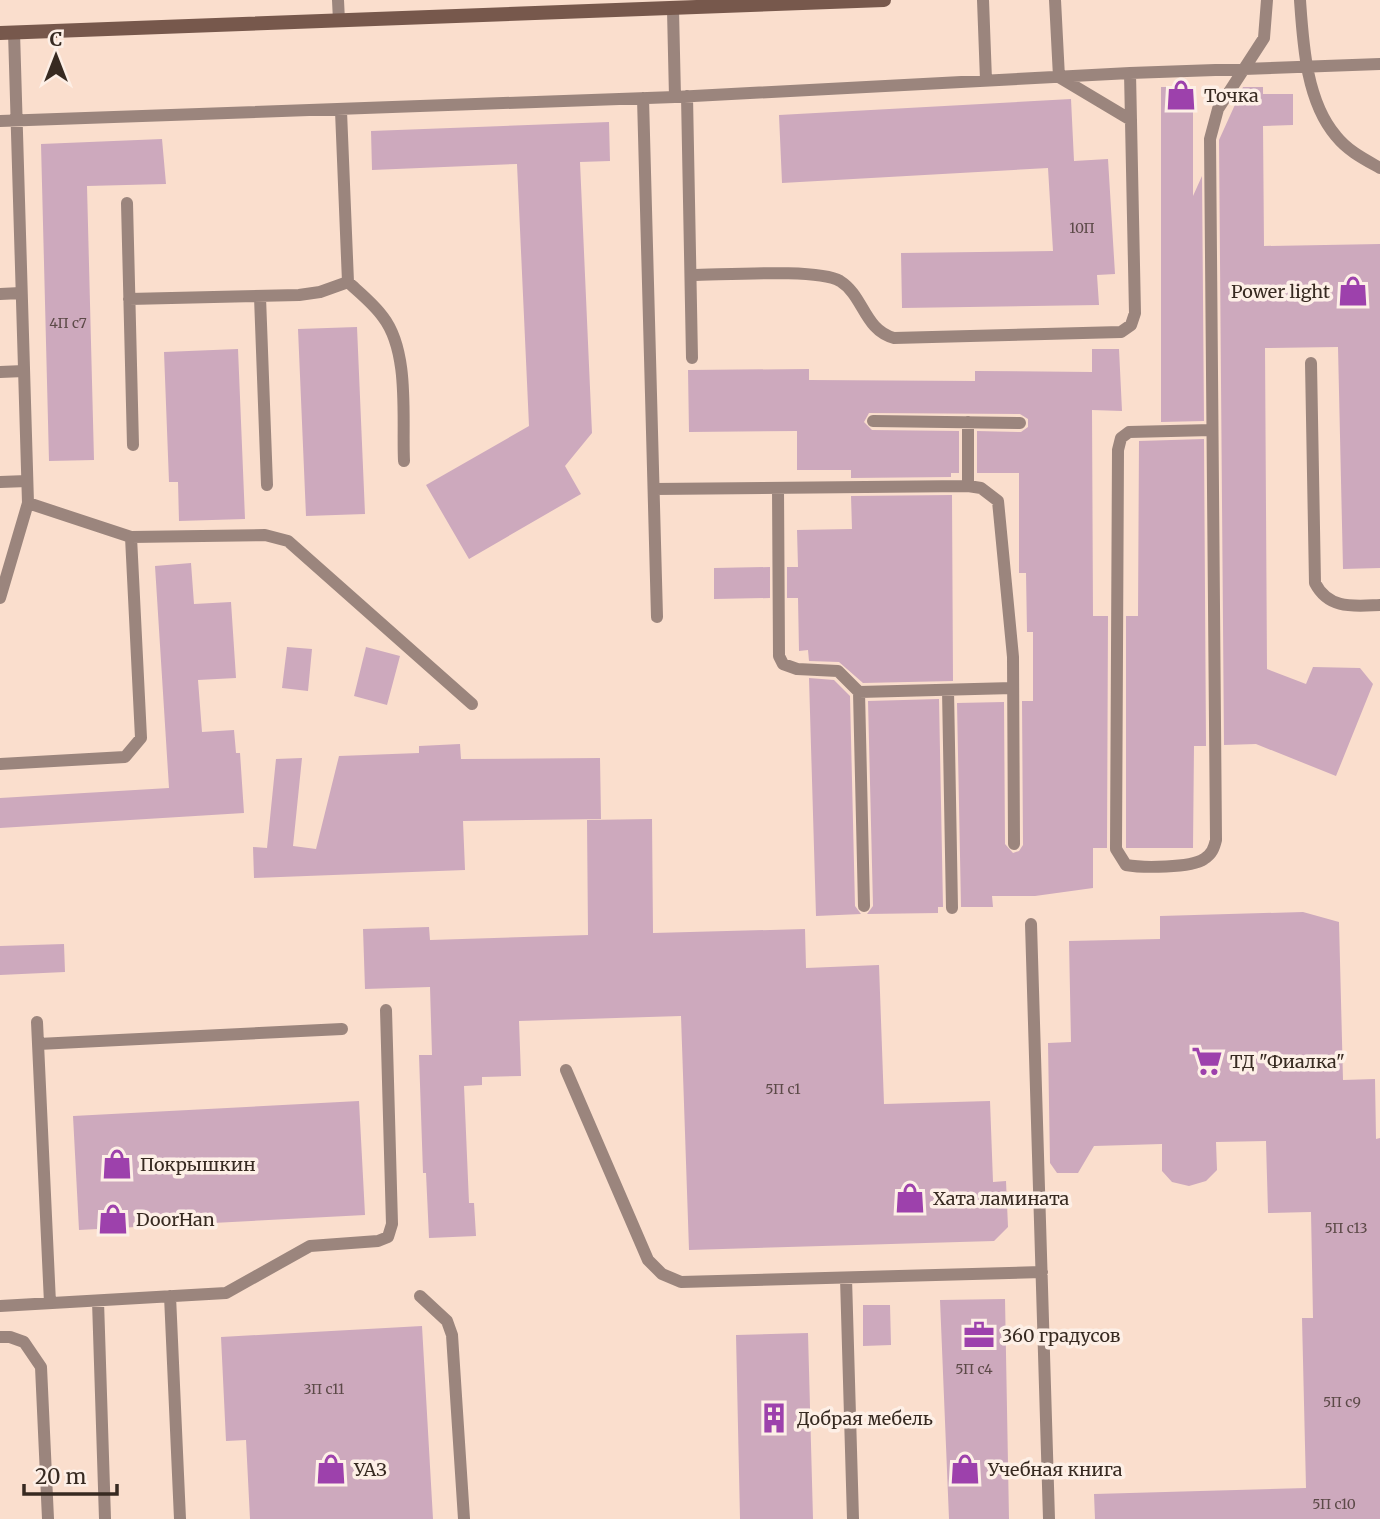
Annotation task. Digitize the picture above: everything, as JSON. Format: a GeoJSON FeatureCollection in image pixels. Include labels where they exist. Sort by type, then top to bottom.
{"type":"FeatureCollection","features":[{"type":"Feature","properties":{"kind":"main road"},"geometry":{"type":"LineString","coordinates":[[7,32],[673,10],[884,0]]}},
{"type":"Feature","properties":{"kind":"lane"},"geometry":{"type":"LineString","coordinates":[[338,0],[339,21]]}},
{"type":"Feature","properties":{"kind":"lane"},"geometry":{"type":"LineString","coordinates":[[983,0],[986,80]]}},
{"type":"Feature","properties":{"kind":"lane"},"geometry":{"type":"LineString","coordinates":[[1055,0],[1059,77]]}},
{"type":"Feature","properties":{"kind":"lane"},"geometry":{"type":"LineString","coordinates":[[1212,430],[1129,432],[1121,439],[1118,450],[1116,849],[1126,865],[1136,867],[1194,863],[1213,851],[1216,840],[1212,430],[1209,139],[1218,109],[1264,38],[1267,0]]}},
{"type":"Feature","properties":{"kind":"lane"},"geometry":{"type":"LineString","coordinates":[[1300,0],[1308,66],[1316,99],[1335,136],[1353,153],[1380,168]]}},
{"type":"Feature","properties":{"kind":"lane"},"geometry":{"type":"LineString","coordinates":[[673,10],[691,275],[692,358]]}},
{"type":"Feature","properties":{"kind":"lane"},"geometry":{"type":"LineString","coordinates":[[0,598],[28,503],[16,120],[7,32]]}},
{"type":"Feature","properties":{"kind":"lane"},"geometry":{"type":"LineString","coordinates":[[0,121],[681,97],[1130,73],[1380,64]]}},
{"type":"Feature","properties":{"kind":"lane"},"geometry":{"type":"LineString","coordinates":[[691,275],[826,275],[851,291],[874,329],[894,338],[1121,332],[1131,325],[1135,313],[1130,73]]}},
{"type":"Feature","properties":{"kind":"lane"},"geometry":{"type":"LineString","coordinates":[[1059,77],[1131,120]]}},
{"type":"Feature","properties":{"kind":"lane"},"geometry":{"type":"LineString","coordinates":[[643,98],[657,617]]}},
{"type":"Feature","properties":{"kind":"lane"},"geometry":{"type":"LineString","coordinates":[[341,110],[348,282],[383,316],[394,334],[400,354],[404,461]]}},
{"type":"Feature","properties":{"kind":"lane"},"geometry":{"type":"LineString","coordinates":[[127,203],[133,445]]}},
{"type":"Feature","properties":{"kind":"lane"},"geometry":{"type":"LineString","coordinates":[[129,299],[260,297],[320,292],[348,282]]}},
{"type":"Feature","properties":{"kind":"lane"},"geometry":{"type":"LineString","coordinates":[[0,294],[21,293]]}},
{"type":"Feature","properties":{"kind":"lane"},"geometry":{"type":"LineString","coordinates":[[260,297],[267,485]]}},
{"type":"Feature","properties":{"kind":"lane"},"geometry":{"type":"LineString","coordinates":[[1311,363],[1315,583],[1321,595],[1333,603],[1347,606],[1380,605]]}},
{"type":"Feature","properties":{"kind":"lane"},"geometry":{"type":"LineString","coordinates":[[0,372],[24,371]]}},
{"type":"Feature","properties":{"kind":"lane"},"geometry":{"type":"LineString","coordinates":[[873,421],[1020,423]]}},
{"type":"Feature","properties":{"kind":"lane"},"geometry":{"type":"LineString","coordinates":[[968,422],[968,486]]}},
{"type":"Feature","properties":{"kind":"lane"},"geometry":{"type":"LineString","coordinates":[[0,482],[27,481]]}},
{"type":"Feature","properties":{"kind":"lane"},"geometry":{"type":"LineString","coordinates":[[654,489],[968,486],[990,492],[998,501],[1013,657],[1014,844]]}},
{"type":"Feature","properties":{"kind":"lane"},"geometry":{"type":"LineString","coordinates":[[778,488],[779,656],[783,664],[797,669],[838,671],[859,692],[864,906]]}},
{"type":"Feature","properties":{"kind":"lane"},"geometry":{"type":"LineString","coordinates":[[28,503],[131,537],[265,535],[288,541],[472,704]]}},
{"type":"Feature","properties":{"kind":"lane"},"geometry":{"type":"LineString","coordinates":[[0,764],[125,757],[141,738],[131,537]]}},
{"type":"Feature","properties":{"kind":"lane"},"geometry":{"type":"LineString","coordinates":[[859,692],[1013,688]]}},
{"type":"Feature","properties":{"kind":"lane"},"geometry":{"type":"LineString","coordinates":[[948,690],[952,908]]}},
{"type":"Feature","properties":{"kind":"lane"},"geometry":{"type":"LineString","coordinates":[[1031,924],[1049,1519]]}},
{"type":"Feature","properties":{"kind":"lane"},"geometry":{"type":"LineString","coordinates":[[0,1306],[226,1293],[310,1246],[378,1241],[388,1237],[393,1224],[386,1010]]}},
{"type":"Feature","properties":{"kind":"lane"},"geometry":{"type":"LineString","coordinates":[[37,1022],[50,1303]]}},
{"type":"Feature","properties":{"kind":"lane"},"geometry":{"type":"LineString","coordinates":[[37,1044],[342,1029]]}},
{"type":"Feature","properties":{"kind":"lane"},"geometry":{"type":"LineString","coordinates":[[566,1070],[648,1260],[662,1274],[681,1282],[1042,1272]]}},
{"type":"Feature","properties":{"kind":"lane"},"geometry":{"type":"LineString","coordinates":[[846,1278],[853,1519]]}},
{"type":"Feature","properties":{"kind":"lane"},"geometry":{"type":"LineString","coordinates":[[170,1296],[180,1519]]}},
{"type":"Feature","properties":{"kind":"lane"},"geometry":{"type":"LineString","coordinates":[[419,1296],[447,1321],[452,1335],[464,1519]]}},
{"type":"Feature","properties":{"kind":"lane"},"geometry":{"type":"LineString","coordinates":[[98,1301],[105,1519]]}},
{"type":"Feature","properties":{"kind":"lane"},"geometry":{"type":"LineString","coordinates":[[0,1337],[24,1342],[41,1367],[48,1519]]}},
{"type":"Feature","properties":{"kind":"building"},"geometry":{"type":"Polygon","coordinates":[[[1161,87],[1193,87],[1193,196],[1202,176],[1204,421],[1161,422],[1161,87]]]}},
{"type":"Feature","properties":{"kind":"building"},"geometry":{"type":"Polygon","coordinates":[[[1243,87],[1263,87],[1263,94],[1293,94],[1293,125],[1263,126],[1264,246],[1380,244],[1380,568],[1343,569],[1338,347],[1265,348],[1267,669],[1306,684],[1313,667],[1360,668],[1373,684],[1336,776],[1256,744],[1224,745],[1219,140],[1243,87]]]}},
{"type":"Feature","properties":{"kind":"building"},"geometry":{"type":"Polygon","coordinates":[[[1071,99],[1074,161],[1108,159],[1115,274],[1097,275],[1099,305],[902,308],[901,253],[1053,251],[1048,168],[782,183],[779,115],[1071,99]]]}},
{"type":"Feature","properties":{"kind":"building"},"geometry":{"type":"Polygon","coordinates":[[[609,122],[610,161],[580,162],[592,433],[565,466],[581,494],[469,559],[426,485],[529,426],[517,164],[372,170],[371,131],[609,122]]]}},
{"type":"Feature","properties":{"kind":"building"},"geometry":{"type":"Polygon","coordinates":[[[162,139],[166,184],[87,186],[94,460],[49,461],[41,144],[162,139]]]}},
{"type":"Feature","properties":{"kind":"building"},"geometry":{"type":"Polygon","coordinates":[[[357,327],[365,514],[306,516],[298,329],[357,327]]]}},
{"type":"Feature","properties":{"kind":"building"},"geometry":{"type":"Polygon","coordinates":[[[238,349],[245,519],[179,521],[178,482],[169,482],[164,352],[238,349]]]}},
{"type":"Feature","properties":{"kind":"building"},"geometry":{"type":"Polygon","coordinates":[[[1092,349],[1119,349],[1122,411],[1092,410],[1093,616],[1108,616],[1107,848],[1093,848],[1093,888],[1035,896],[992,896],[993,907],[961,907],[957,703],[1004,702],[1005,844],[1013,853],[1019,851],[1023,845],[1022,701],[1033,701],[1033,632],[1027,632],[1026,573],[1019,573],[1019,473],[977,473],[977,431],[1021,432],[1028,427],[1028,419],[1020,414],[869,413],[864,422],[872,430],[959,431],[959,473],[951,473],[951,477],[851,478],[851,470],[797,470],[797,431],[689,432],[688,370],[809,369],[809,380],[975,381],[975,371],[1092,372],[1092,349]]]}},
{"type":"Feature","properties":{"kind":"building"},"geometry":{"type":"Polygon","coordinates":[[[1204,439],[1206,746],[1194,746],[1193,848],[1126,848],[1126,616],[1138,616],[1139,441],[1204,439]]]}},
{"type":"Feature","properties":{"kind":"building"},"geometry":{"type":"Polygon","coordinates":[[[952,495],[953,681],[863,683],[839,662],[809,661],[808,650],[799,651],[798,598],[787,598],[787,567],[798,567],[797,530],[852,529],[851,496],[952,495]]]}},
{"type":"Feature","properties":{"kind":"building"},"geometry":{"type":"Polygon","coordinates":[[[191,563],[194,604],[231,602],[236,678],[198,680],[202,732],[234,730],[236,753],[240,753],[244,813],[0,828],[0,798],[169,788],[155,566],[191,563]]]}},
{"type":"Feature","properties":{"kind":"building"},"geometry":{"type":"Polygon","coordinates":[[[770,567],[770,598],[714,599],[714,568],[770,567]]]}},
{"type":"Feature","properties":{"kind":"building"},"geometry":{"type":"Polygon","coordinates":[[[287,647],[312,649],[308,691],[282,688],[287,647]]]}},
{"type":"Feature","properties":{"kind":"building"},"geometry":{"type":"Polygon","coordinates":[[[366,647],[400,656],[387,705],[354,696],[366,647]]]}},
{"type":"Feature","properties":{"kind":"building"},"geometry":{"type":"Polygon","coordinates":[[[809,678],[834,680],[850,696],[855,906],[861,914],[816,916],[809,678]]]}},
{"type":"Feature","properties":{"kind":"building"},"geometry":{"type":"Polygon","coordinates":[[[939,699],[943,907],[938,907],[938,913],[867,914],[873,906],[868,701],[939,699]]]}},
{"type":"Feature","properties":{"kind":"building"},"geometry":{"type":"Polygon","coordinates":[[[460,744],[461,759],[600,758],[601,819],[463,821],[465,870],[254,878],[253,847],[267,848],[276,759],[302,758],[293,846],[316,849],[339,756],[419,753],[419,746],[460,744]]]}},
{"type":"Feature","properties":{"kind":"building"},"geometry":{"type":"Polygon","coordinates":[[[652,819],[653,933],[805,929],[806,968],[879,965],[884,1104],[990,1101],[993,1182],[1006,1181],[1008,1227],[994,1241],[689,1250],[681,1016],[519,1021],[521,1076],[482,1077],[482,1085],[464,1086],[469,1203],[474,1203],[476,1236],[429,1238],[426,1173],[423,1173],[419,1055],[432,1055],[430,987],[365,989],[363,929],[429,927],[430,940],[588,935],[587,820],[652,819]]]}},
{"type":"Feature","properties":{"kind":"building","name":"ТД \"Фиалка\""},"geometry":{"type":"Polygon","coordinates":[[[1303,912],[1339,922],[1343,1080],[1375,1079],[1376,1139],[1380,1138],[1380,1519],[1095,1519],[1094,1494],[1306,1488],[1302,1318],[1313,1318],[1311,1212],[1268,1213],[1266,1141],[1216,1142],[1217,1170],[1206,1181],[1189,1186],[1172,1182],[1162,1171],[1162,1144],[1094,1146],[1078,1173],[1057,1173],[1050,1163],[1048,1043],[1071,1042],[1069,941],[1160,939],[1160,916],[1303,912]]]}},
{"type":"Feature","properties":{"kind":"building"},"geometry":{"type":"Polygon","coordinates":[[[64,944],[65,972],[0,975],[0,946],[64,944]]]}},
{"type":"Feature","properties":{"kind":"building"},"geometry":{"type":"Polygon","coordinates":[[[359,1101],[365,1215],[79,1230],[73,1116],[359,1101]]]}},
{"type":"Feature","properties":{"kind":"building"},"geometry":{"type":"Polygon","coordinates":[[[1005,1299],[1009,1519],[949,1519],[940,1300],[1005,1299]]]}},
{"type":"Feature","properties":{"kind":"building"},"geometry":{"type":"Polygon","coordinates":[[[863,1305],[890,1305],[891,1345],[863,1346],[863,1305]]]}},
{"type":"Feature","properties":{"kind":"building"},"geometry":{"type":"Polygon","coordinates":[[[422,1326],[433,1519],[250,1519],[246,1440],[226,1441],[221,1337],[422,1326]]]}},
{"type":"Feature","properties":{"kind":"building","name":"Добрая мебель"},"geometry":{"type":"Polygon","coordinates":[[[808,1333],[813,1519],[740,1519],[736,1335],[808,1333]]]}},
{"type":"Feature","properties":{"kind":"place","name":"Точка"},"geometry":{"type":"Point","coordinates":[1181,95]}},
{"type":"Feature","properties":{"kind":"place","name":"Power light"},"geometry":{"type":"Point","coordinates":[1353,291]}},
{"type":"Feature","properties":{"kind":"place","name":"ТД \"Фиалка\""},"geometry":{"type":"Point","coordinates":[1207,1061]}},
{"type":"Feature","properties":{"kind":"place","name":"Покрышкин"},"geometry":{"type":"Point","coordinates":[117,1164]}},
{"type":"Feature","properties":{"kind":"place","name":"Хата ламината"},"geometry":{"type":"Point","coordinates":[910,1198]}},
{"type":"Feature","properties":{"kind":"place","name":"DoorHan"},"geometry":{"type":"Point","coordinates":[113,1219]}},
{"type":"Feature","properties":{"kind":"place","name":"360 градусов"},"geometry":{"type":"Point","coordinates":[979,1335]}},
{"type":"Feature","properties":{"kind":"place","name":"Добрая мебель"},"geometry":{"type":"Point","coordinates":[774,1418]}},
{"type":"Feature","properties":{"kind":"place","name":"УАЗ"},"geometry":{"type":"Point","coordinates":[331,1469]}},
{"type":"Feature","properties":{"kind":"place","name":"Учебная книга"},"geometry":{"type":"Point","coordinates":[965,1469]}}]}
